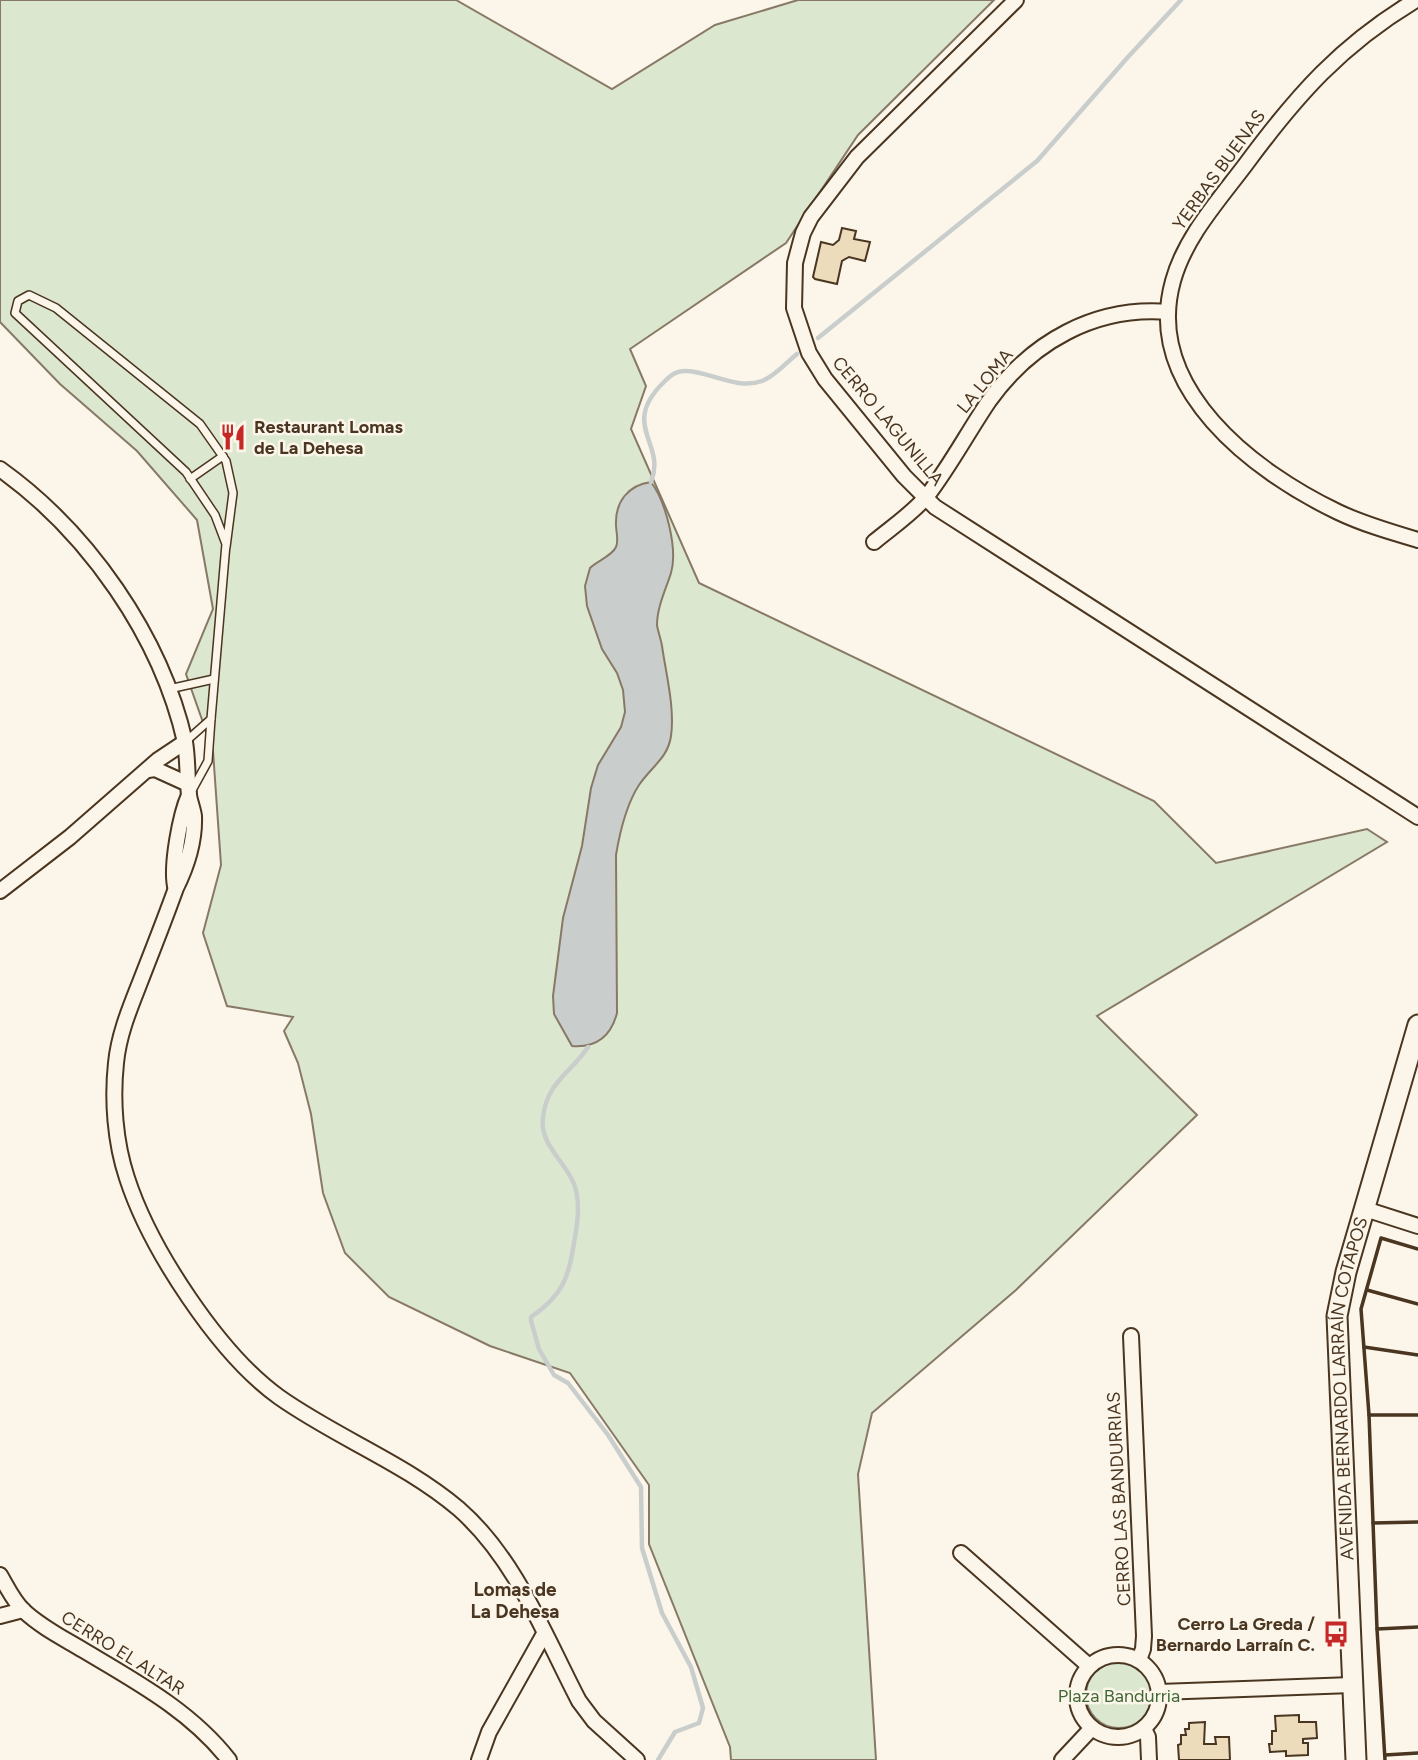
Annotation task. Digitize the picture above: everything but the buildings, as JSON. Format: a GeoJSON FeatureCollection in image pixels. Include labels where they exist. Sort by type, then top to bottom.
{"type":"FeatureCollection","features":[{"type":"Feature","properties":{"kind":"main road","name":"AVENIDA BERNARDO LARRAÍN COTAPOS"},"geometry":{"type":"LineString","coordinates":[[1356,1760],[1337,1333],[1340,1294],[1418,1025]]}},
{"type":"Feature","properties":{"kind":"street","name":"CERRO LAGUNILLA"},"geometry":{"type":"LineString","coordinates":[[1016,0],[857,157],[811,217],[800,241],[794,264],[793,293],[794,308],[808,352],[839,397],[925,498],[1418,817]]}},
{"type":"Feature","properties":{"kind":"street","name":"YERBAS BUENAS"},"geometry":{"type":"LineString","coordinates":[[1416,0],[1371,30],[1331,63],[1276,123],[1188,245],[1173,281],[1168,312],[1172,347],[1181,376],[1204,412],[1236,444],[1275,475],[1319,502],[1358,521],[1418,540]]}},
{"type":"Feature","properties":{"kind":"street","name":"LA LOMA"},"geometry":{"type":"LineString","coordinates":[[874,542],[925,498],[998,390],[1018,366],[1045,345],[1074,328],[1103,317],[1135,311],[1168,312]]}},
{"type":"Feature","properties":{"kind":"street"},"geometry":{"type":"LineString","coordinates":[[0,469],[42,502],[86,547],[143,634],[168,689],[184,742],[194,816],[186,868],[121,1034],[116,1062],[114,1101],[120,1149],[127,1178],[143,1218],[188,1297],[240,1364],[277,1395],[321,1425],[422,1481],[459,1510],[484,1535],[507,1565],[579,1702],[594,1721],[637,1760]]}},
{"type":"Feature","properties":{"kind":"street"},"geometry":{"type":"LineString","coordinates":[[0,891],[70,837],[158,760],[184,742]]}},
{"type":"Feature","properties":{"kind":"street"},"geometry":{"type":"LineString","coordinates":[[148,770],[155,769],[189,790]]}},
{"type":"Feature","properties":{"kind":"street"},"geometry":{"type":"LineString","coordinates":[[1365,1209],[1418,1226]]}},
{"type":"Feature","properties":{"kind":"street","name":"CERRO LAS BANDURRIAS"},"geometry":{"type":"LineString","coordinates":[[1131,1336],[1144,1636],[1139,1660]]}},
{"type":"Feature","properties":{"kind":"street"},"geometry":{"type":"LineString","coordinates":[[961,1553],[1088,1666]]}},
{"type":"Feature","properties":{"kind":"street","name":"CERRO EL ALTAR"},"geometry":{"type":"LineString","coordinates":[[0,1575],[23,1610],[184,1714],[229,1760]]}},
{"type":"Feature","properties":{"kind":"street"},"geometry":{"type":"LineString","coordinates":[[0,1616],[23,1610]]}},
{"type":"Feature","properties":{"kind":"street"},"geometry":{"type":"LineString","coordinates":[[479,1760],[489,1732],[544,1634]]}},
{"type":"Feature","properties":{"kind":"street"},"geometry":{"type":"LineString","coordinates":[[1112,1654],[1139,1660],[1154,1676],[1160,1692],[1158,1709],[1144,1729],[1132,1735],[1118,1738],[1104,1735],[1092,1728],[1083,1718],[1077,1705],[1081,1677],[1088,1666],[1112,1654]]}},
{"type":"Feature","properties":{"kind":"street"},"geometry":{"type":"LineString","coordinates":[[1160,1692],[1352,1685]]}},
{"type":"Feature","properties":{"kind":"street"},"geometry":{"type":"LineString","coordinates":[[1062,1760],[1092,1728]]}},
{"type":"Feature","properties":{"kind":"street"},"geometry":{"type":"LineString","coordinates":[[1144,1729],[1148,1737],[1149,1760]]}},
{"type":"Feature","properties":{"kind":"lane"},"geometry":{"type":"LineString","coordinates":[[189,790],[208,761],[233,493],[226,461],[200,424],[56,308],[29,295],[18,301],[15,313],[190,479],[215,514],[226,547]]}},
{"type":"Feature","properties":{"kind":"lane"},"geometry":{"type":"LineString","coordinates":[[190,479],[223,456]]}},
{"type":"Feature","properties":{"kind":"lane"},"geometry":{"type":"LineString","coordinates":[[168,689],[214,679]]}},
{"type":"Feature","properties":{"kind":"lane"},"geometry":{"type":"LineString","coordinates":[[184,742],[211,719]]}},
{"type":"Feature","properties":{"kind":"green space"},"geometry":{"type":"Polygon","coordinates":[[[0,0],[456,0],[612,89],[715,25],[798,0],[994,0],[858,135],[786,243],[630,349],[646,386],[631,429],[699,583],[1154,801],[1216,863],[1367,829],[1387,842],[1097,1016],[1197,1115],[1016,1290],[872,1413],[858,1474],[876,1760],[731,1760],[730,1747],[649,1544],[649,1485],[570,1373],[490,1346],[389,1297],[345,1253],[323,1193],[311,1114],[298,1063],[284,1031],[293,1017],[227,1006],[203,933],[221,865],[213,751],[186,674],[213,609],[197,520],[137,451],[60,384],[0,322],[0,0]]]}},
{"type":"Feature","properties":{"kind":"green space","name":"Plaza Bandurria"},"geometry":{"type":"Polygon","coordinates":[[[1119,1662],[1132,1665],[1142,1672],[1149,1682],[1152,1695],[1149,1708],[1142,1718],[1132,1725],[1119,1728],[1106,1725],[1096,1718],[1089,1708],[1086,1695],[1089,1682],[1096,1672],[1106,1665],[1119,1662]]]}},
{"type":"Feature","properties":{"kind":"shaded area"},"geometry":{"type":"Polygon","coordinates":[[[651,482],[666,513],[673,551],[671,573],[657,618],[671,703],[671,736],[663,756],[630,801],[616,855],[617,1013],[611,1028],[602,1039],[589,1045],[572,1046],[554,1014],[553,996],[563,918],[582,846],[591,788],[598,765],[621,727],[625,712],[623,690],[617,673],[602,649],[587,606],[585,586],[590,568],[616,547],[616,517],[624,496],[636,487],[651,482]]]}},
{"type":"Feature","properties":{"kind":"waterway"},"geometry":{"type":"LineString","coordinates":[[818,338],[1037,161],[1181,0]]}},
{"type":"Feature","properties":{"kind":"waterway"},"geometry":{"type":"LineString","coordinates":[[651,482],[653,456],[644,423],[645,411],[651,397],[669,377],[677,372],[687,371],[734,382],[753,383],[771,376],[797,354]]}},
{"type":"Feature","properties":{"kind":"waterway"},"geometry":{"type":"LineString","coordinates":[[588,1047],[555,1086],[545,1105],[545,1136],[574,1184],[578,1217],[564,1283],[551,1300],[531,1317],[531,1321],[539,1349],[554,1375],[568,1383],[608,1435],[641,1487],[642,1548],[662,1613],[691,1667],[703,1708],[699,1723],[675,1732],[658,1760]]}},
{"type":"Feature","properties":{"kind":"wall"},"geometry":{"type":"LineString","coordinates":[[1369,1415],[1361,1309],[1381,1238],[1418,1249]]}},
{"type":"Feature","properties":{"kind":"wall"},"geometry":{"type":"LineString","coordinates":[[1367,1290],[1418,1304]]}},
{"type":"Feature","properties":{"kind":"wall"},"geometry":{"type":"LineString","coordinates":[[1364,1347],[1418,1355]]}},
{"type":"Feature","properties":{"kind":"wall"},"geometry":{"type":"LineString","coordinates":[[1418,1415],[1369,1415],[1377,1629],[1418,1627]]}},
{"type":"Feature","properties":{"kind":"wall"},"geometry":{"type":"LineString","coordinates":[[1373,1523],[1418,1522]]}},
{"type":"Feature","properties":{"kind":"wall"},"geometry":{"type":"LineString","coordinates":[[1377,1629],[1385,1760]]}},
{"type":"Feature","properties":{"kind":"wall"},"geometry":{"type":"LineString","coordinates":[[1385,1755],[1418,1753]]}},
{"type":"Feature","properties":{"kind":"place","name":"Restaurant Lomas de La Dehesa"},"geometry":{"type":"Point","coordinates":[233,437]}},
{"type":"Feature","properties":{"kind":"place","name":"Cerro La Greda / Bernardo Larraín C."},"geometry":{"type":"Point","coordinates":[1336,1634]}},
{"type":"Feature","properties":{"kind":"district","name":"Lomas de La Dehesa"},"geometry":{"type":"Point","coordinates":[515,1600]}}]}
